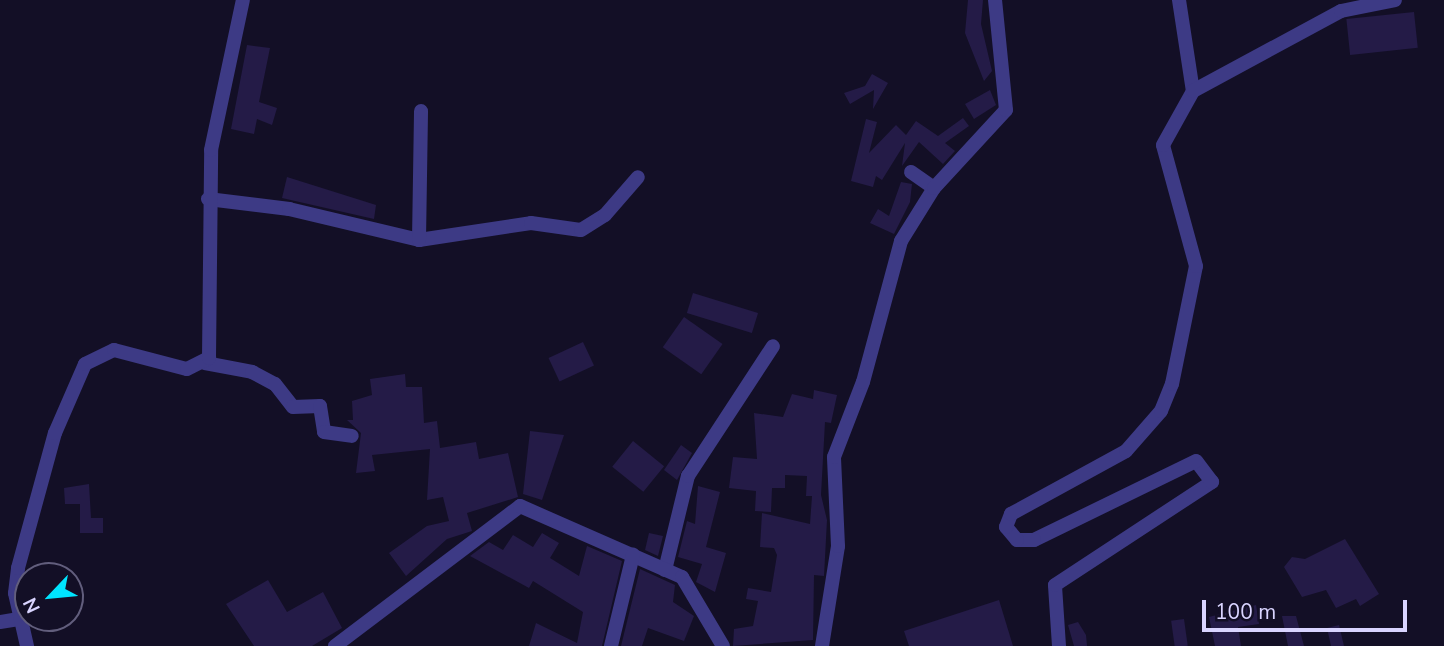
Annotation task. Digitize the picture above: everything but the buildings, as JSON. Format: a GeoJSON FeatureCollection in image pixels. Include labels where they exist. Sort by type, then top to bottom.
{"type":"FeatureCollection","features":[{"type":"Feature","properties":{"kind":"street"},"geometry":{"type":"LineString","coordinates":[[205,363],[211,331],[208,199],[211,150],[243,0]]}},
{"type":"Feature","properties":{"kind":"street"},"geometry":{"type":"LineString","coordinates":[[822,646],[838,546],[834,457],[863,382],[901,241],[934,188],[1006,110],[995,0]]}},
{"type":"Feature","properties":{"kind":"street"},"geometry":{"type":"LineString","coordinates":[[1179,0],[1193,91]]}},
{"type":"Feature","properties":{"kind":"street"},"geometry":{"type":"LineString","coordinates":[[1059,646],[1055,584],[1212,482],[1196,461],[1034,540],[1017,540],[1006,527],[1011,514],[1126,451],[1161,411],[1172,384],[1196,266],[1161,149],[1193,91],[1341,11],[1395,0]]}},
{"type":"Feature","properties":{"kind":"street"},"geometry":{"type":"LineString","coordinates":[[419,240],[421,111]]}},
{"type":"Feature","properties":{"kind":"street"},"geometry":{"type":"LineString","coordinates":[[911,172],[934,188]]}},
{"type":"Feature","properties":{"kind":"street"},"geometry":{"type":"LineString","coordinates":[[208,199],[289,209],[419,240],[531,223],[581,230],[605,215],[638,177]]}},
{"type":"Feature","properties":{"kind":"street"},"geometry":{"type":"LineString","coordinates":[[665,570],[688,476],[773,346]]}},
{"type":"Feature","properties":{"kind":"street"},"geometry":{"type":"LineString","coordinates":[[20,562],[55,433],[85,364],[114,350],[187,369],[205,363],[252,372],[275,384],[293,407],[320,406],[324,432],[352,436]]}},
{"type":"Feature","properties":{"kind":"street"},"geometry":{"type":"LineString","coordinates":[[335,646],[515,507],[633,555],[688,583],[723,646]]}},
{"type":"Feature","properties":{"kind":"street"},"geometry":{"type":"LineString","coordinates":[[611,646],[633,555]]}}]}
